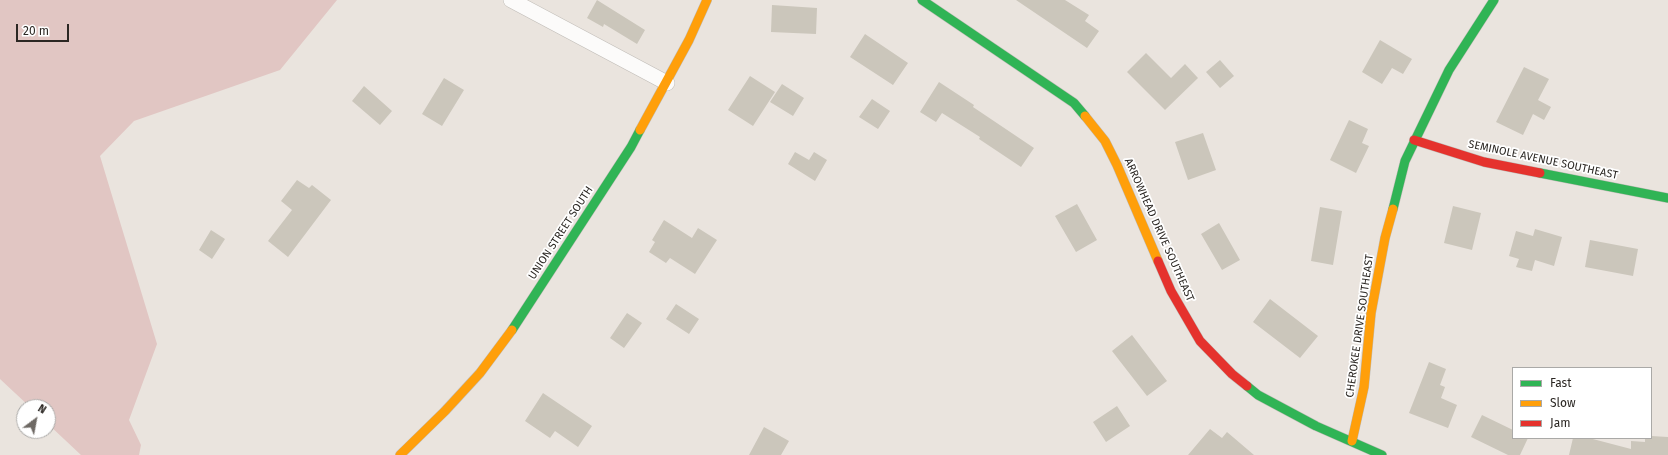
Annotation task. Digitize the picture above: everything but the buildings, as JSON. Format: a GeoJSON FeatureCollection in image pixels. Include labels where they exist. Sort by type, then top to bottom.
{"type":"FeatureCollection","features":[{"type":"Feature","properties":{"kind":"street"},"geometry":{"type":"LineString","coordinates":[[511,0],[666,83]]}},
{"type":"Feature","properties":{"kind":"street","name":"UNION STREET SOUTH"},"geometry":{"type":"LineString","coordinates":[[400,455],[445,411],[480,373],[521,318],[631,147],[666,83],[707,0]]}},
{"type":"Feature","properties":{"kind":"street","name":"ARROWHEAD DRIVE SOUTHEAST"},"geometry":{"type":"LineString","coordinates":[[922,0],[1074,103],[1090,120],[1105,141],[1117,165],[1171,292],[1200,341],[1232,374],[1258,395],[1316,426],[1382,455]]}},
{"type":"Feature","properties":{"kind":"street","name":"CHEROKEE DRIVE SOUTHEAST"},"geometry":{"type":"LineString","coordinates":[[1352,441],[1364,387],[1372,313],[1385,238],[1405,160],[1449,70],[1494,0]]}},
{"type":"Feature","properties":{"kind":"street","name":"SEMINOLE AVENUE SOUTHEAST"},"geometry":{"type":"LineString","coordinates":[[1414,140],[1484,162],[1668,198]]}},
{"type":"Feature","properties":{"kind":"shaded area"},"geometry":{"type":"Polygon","coordinates":[[[0,0],[337,0],[280,70],[134,121],[100,156],[157,344],[129,420],[141,445],[139,455],[81,455],[56,432],[56,399],[21,399],[0,379],[0,0]]]}},
{"type":"Feature","properties":{"kind":"traffic: fast"},"geometry":{"type":"LineString","coordinates":[[922,0],[1074,103],[1085,116]]}},
{"type":"Feature","properties":{"kind":"traffic: fast"},"geometry":{"type":"LineString","coordinates":[[1393,209],[1405,161],[1449,70],[1494,0]]}},
{"type":"Feature","properties":{"kind":"traffic: fast"},"geometry":{"type":"LineString","coordinates":[[512,330],[631,147],[640,130]]}},
{"type":"Feature","properties":{"kind":"traffic: fast"},"geometry":{"type":"LineString","coordinates":[[1540,173],[1668,198]]}},
{"type":"Feature","properties":{"kind":"traffic: fast"},"geometry":{"type":"LineString","coordinates":[[1247,386],[1258,395],[1316,426],[1382,455]]}},
{"type":"Feature","properties":{"kind":"traffic: slow"},"geometry":{"type":"LineString","coordinates":[[640,130],[689,40],[707,0]]}},
{"type":"Feature","properties":{"kind":"traffic: slow"},"geometry":{"type":"LineString","coordinates":[[1085,116],[1105,141],[1117,165],[1158,261]]}},
{"type":"Feature","properties":{"kind":"traffic: slow"},"geometry":{"type":"LineString","coordinates":[[1352,441],[1364,387],[1371,313],[1385,238],[1393,209]]}},
{"type":"Feature","properties":{"kind":"traffic: slow"},"geometry":{"type":"LineString","coordinates":[[400,455],[445,411],[480,373],[512,330]]}},
{"type":"Feature","properties":{"kind":"traffic: jam"},"geometry":{"type":"LineString","coordinates":[[1414,140],[1484,162],[1540,173]]}},
{"type":"Feature","properties":{"kind":"traffic: jam"},"geometry":{"type":"LineString","coordinates":[[1158,261],[1171,291],[1200,341],[1232,374],[1247,386]]}}]}
